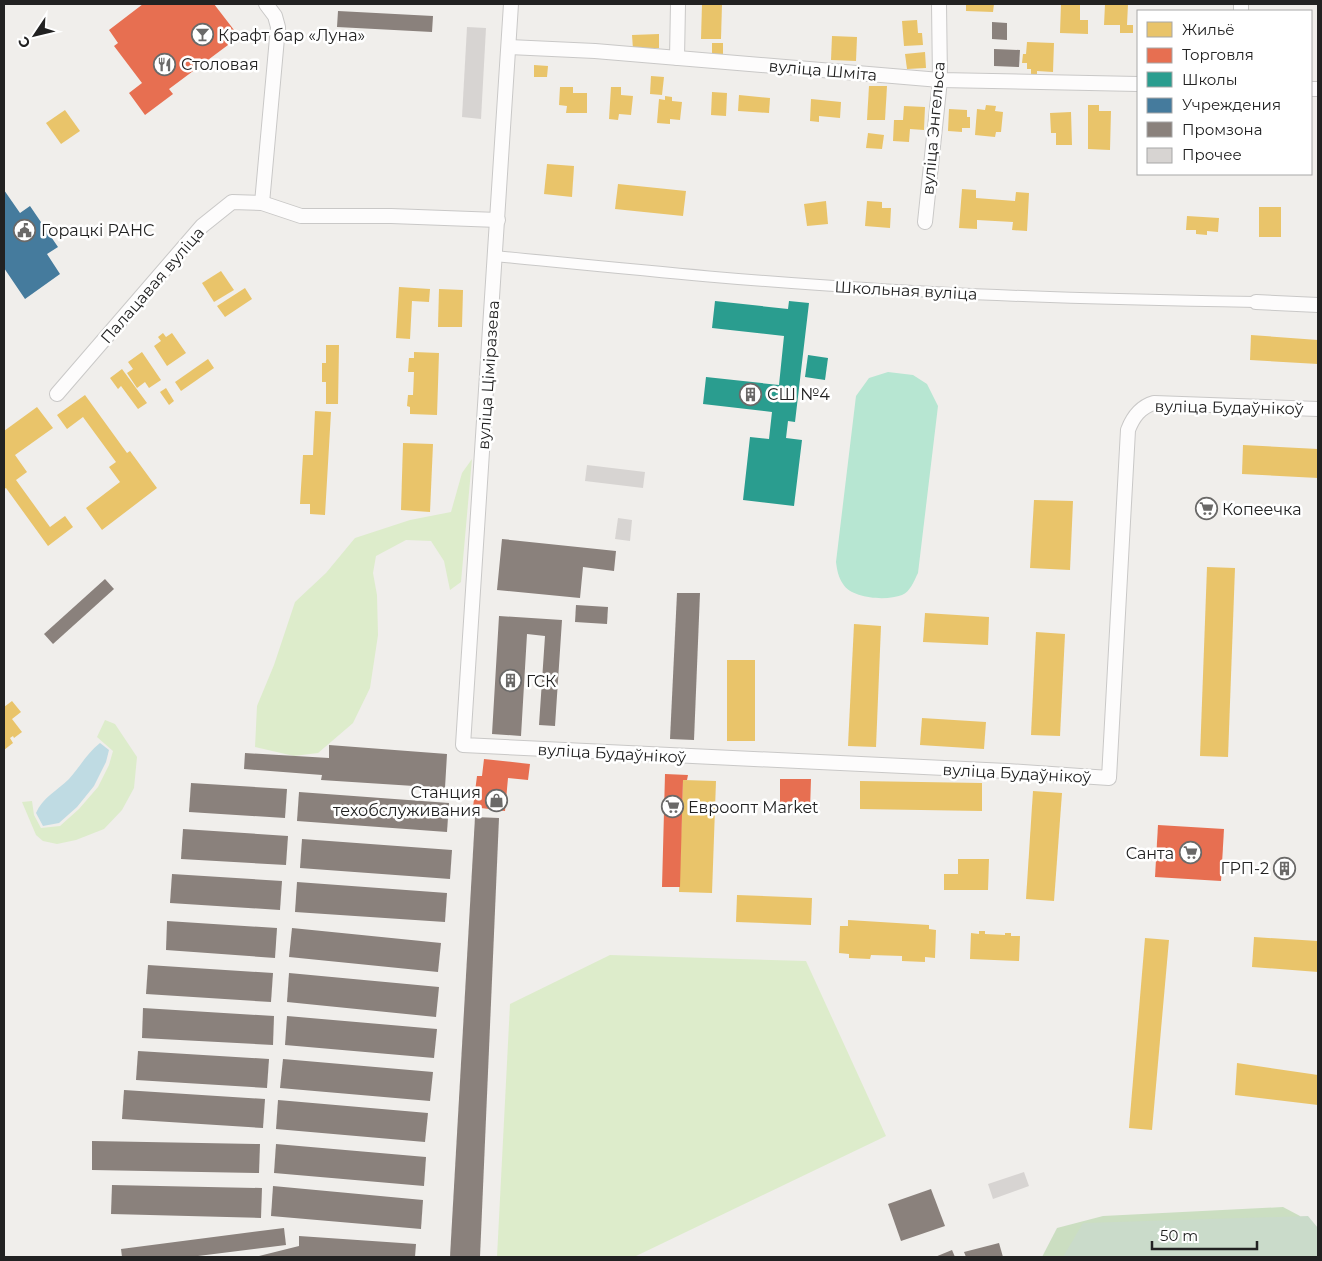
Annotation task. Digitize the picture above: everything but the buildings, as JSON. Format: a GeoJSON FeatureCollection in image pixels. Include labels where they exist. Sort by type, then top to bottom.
{"type":"FeatureCollection","features":[{"type":"Feature","properties":{"kind":"street"},"geometry":{"type":"LineString","coordinates":[[262,203],[278,27],[275,16],[266,4]]}},
{"type":"Feature","properties":{"kind":"street","name":"вуліца Ціміразева"},"geometry":{"type":"LineString","coordinates":[[463,745],[511,4]]}},
{"type":"Feature","properties":{"kind":"street"},"geometry":{"type":"LineString","coordinates":[[677,58],[678,4]]}},
{"type":"Feature","properties":{"kind":"street","name":"вуліца Энгельса"},"geometry":{"type":"LineString","coordinates":[[925,222],[940,80],[939,4]]}},
{"type":"Feature","properties":{"kind":"street","name":"вуліца Шміта"},"geometry":{"type":"LineString","coordinates":[[509,47],[677,58],[940,80],[1137,84]]}},
{"type":"Feature","properties":{"kind":"street","name":"Палацавая вуліца"},"geometry":{"type":"LineString","coordinates":[[57,394],[202,226],[232,202],[262,203],[301,216],[391,216],[498,220]]}},
{"type":"Feature","properties":{"kind":"street","name":"Школьная вуліца"},"geometry":{"type":"LineString","coordinates":[[495,256],[866,288],[1134,300],[1318,305]]}},
{"type":"Feature","properties":{"kind":"street","name":"вуліца Будаўнікоў"},"geometry":{"type":"LineString","coordinates":[[463,745],[1109,778],[1128,430],[1133,418],[1143,408],[1154,403],[1318,409]]}},
{"type":"Feature","properties":{"kind":"green space"},"geometry":{"type":"Polygon","coordinates":[[[888,372],[913,375],[927,384],[938,406],[918,573],[912,586],[905,594],[896,597],[879,598],[862,596],[848,589],[840,579],[836,562],[856,396],[869,378],[888,372]]]}},
{"type":"Feature","properties":{"kind":"green space"},"geometry":{"type":"Polygon","coordinates":[[[472,459],[461,582],[450,590],[444,561],[431,541],[406,540],[376,556],[373,573],[377,595],[378,635],[370,688],[353,723],[318,753],[294,756],[255,747],[257,706],[274,665],[295,602],[326,573],[355,538],[410,520],[451,512],[462,473],[472,459]]]}},
{"type":"Feature","properties":{"kind":"green space"},"geometry":{"type":"Polygon","coordinates":[[[105,720],[115,724],[137,757],[134,788],[122,810],[104,829],[76,840],[57,844],[43,841],[36,835],[22,802],[32,801],[34,815],[41,828],[60,826],[79,809],[98,787],[109,765],[113,751],[97,737],[105,720]]]}},
{"type":"Feature","properties":{"kind":"green space"},"geometry":{"type":"Polygon","coordinates":[[[610,955],[806,961],[886,1136],[634,1257],[497,1257],[510,1004],[610,955]]]}},
{"type":"Feature","properties":{"kind":"green space"},"geometry":{"type":"Polygon","coordinates":[[[1283,1207],[1300,1216],[1314,1257],[1042,1257],[1057,1228],[1103,1216],[1283,1207]]]}},
{"type":"Feature","properties":{"kind":"green space"},"geometry":{"type":"Polygon","coordinates":[[[1308,1216],[1318,1228],[1318,1257],[1063,1257],[1083,1223],[1308,1216]]]}},
{"type":"Feature","properties":{"kind":"water"},"geometry":{"type":"Polygon","coordinates":[[[100,743],[109,750],[106,762],[94,786],[77,807],[59,823],[43,826],[36,813],[39,808],[46,799],[69,779],[91,751],[100,743]]]}},
{"type":"Feature","properties":{"kind":"place","name":"Крафт бар «Луна»"},"geometry":{"type":"Point","coordinates":[202,35]}},
{"type":"Feature","properties":{"kind":"place","name":"Столовая"},"geometry":{"type":"Point","coordinates":[165,64]}},
{"type":"Feature","properties":{"kind":"place","name":"Горацкі РАНС"},"geometry":{"type":"Point","coordinates":[25,230]}},
{"type":"Feature","properties":{"kind":"place","name":"СШ №4"},"geometry":{"type":"Point","coordinates":[751,394]}},
{"type":"Feature","properties":{"kind":"place","name":"Копеечка"},"geometry":{"type":"Point","coordinates":[1206,509]}},
{"type":"Feature","properties":{"kind":"place","name":"ГСК"},"geometry":{"type":"Point","coordinates":[510,681]}},
{"type":"Feature","properties":{"kind":"place","name":"Станция техобслуживания"},"geometry":{"type":"Point","coordinates":[497,801]}},
{"type":"Feature","properties":{"kind":"place","name":"Евроопт Market"},"geometry":{"type":"Point","coordinates":[672,807]}},
{"type":"Feature","properties":{"kind":"place","name":"Санта"},"geometry":{"type":"Point","coordinates":[1190,853]}},
{"type":"Feature","properties":{"kind":"place","name":"ГРП-2"},"geometry":{"type":"Point","coordinates":[1285,868]}}]}
